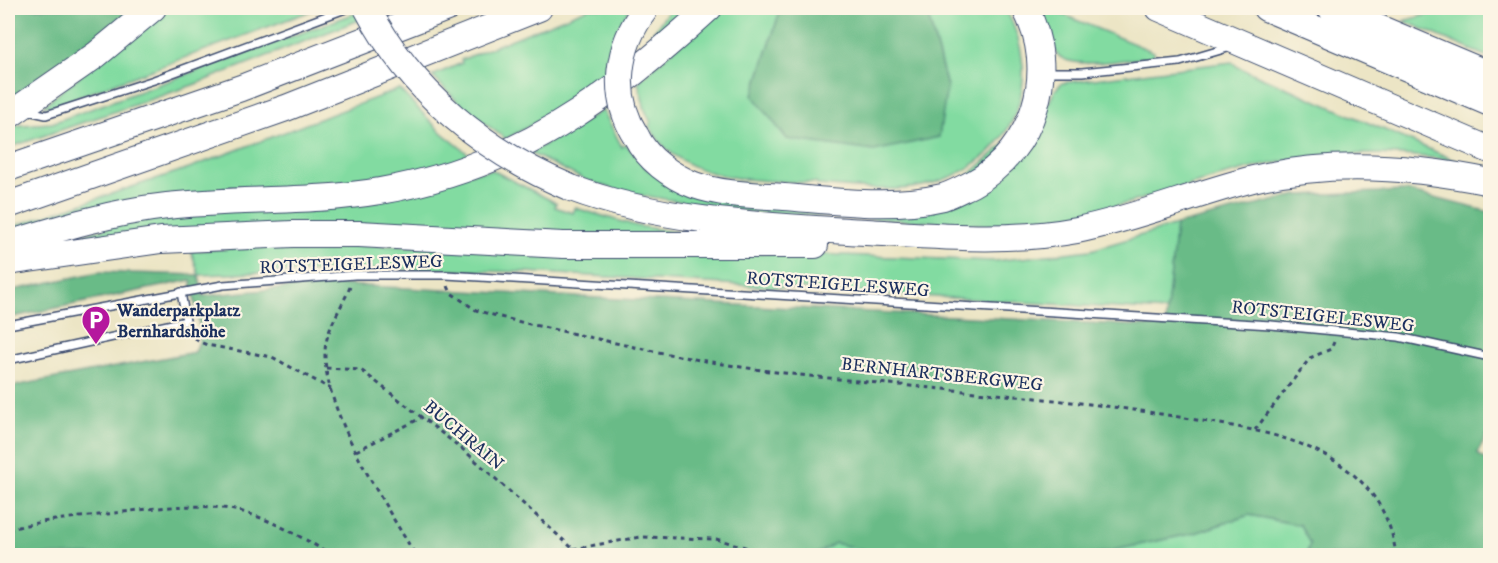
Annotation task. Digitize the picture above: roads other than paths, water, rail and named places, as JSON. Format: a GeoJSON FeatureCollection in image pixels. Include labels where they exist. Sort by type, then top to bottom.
{"type":"FeatureCollection","features":[{"type":"Feature","properties":{"kind":"highway"},"geometry":{"type":"LineString","coordinates":[[13,113],[96,55],[153,8]]}},
{"type":"Feature","properties":{"kind":"highway"},"geometry":{"type":"LineString","coordinates":[[368,8],[401,61],[446,111],[504,155],[571,188],[623,205],[684,218],[886,233],[995,238],[1054,233],[1108,223],[1255,179],[1318,169],[1397,168],[1491,182]]}},
{"type":"Feature","properties":{"kind":"highway"},"geometry":{"type":"LineString","coordinates":[[8,168],[241,88],[447,8]]}},
{"type":"Feature","properties":{"kind":"highway"},"geometry":{"type":"LineString","coordinates":[[8,205],[275,112],[539,8]]}},
{"type":"Feature","properties":{"kind":"highway"},"geometry":{"type":"LineString","coordinates":[[646,8],[630,32],[619,73],[621,101],[636,136],[647,152],[668,172],[710,190],[870,202],[913,201],[945,196],[987,175],[1018,144],[1036,108],[1041,72],[1036,36],[1025,8]]}},
{"type":"Feature","properties":{"kind":"highway"},"geometry":{"type":"LineString","coordinates":[[8,244],[84,221],[137,210],[196,203],[351,195],[420,182],[467,168],[525,144],[586,109],[650,60],[709,8]]}},
{"type":"Feature","properties":{"kind":"highway"},"geometry":{"type":"LineString","coordinates":[[1159,8],[1491,150]]}},
{"type":"Feature","properties":{"kind":"highway"},"geometry":{"type":"LineString","coordinates":[[1266,8],[1491,103]]}},
{"type":"Feature","properties":{"kind":"highway"},"geometry":{"type":"LineString","coordinates":[[1331,8],[1491,75]]}},
{"type":"Feature","properties":{"kind":"highway"},"geometry":{"type":"LineString","coordinates":[[8,262],[142,242],[265,235],[359,234],[523,244],[602,246],[836,245],[886,233]]}},
{"type":"Feature","properties":{"kind":"lane"},"geometry":{"type":"LineString","coordinates":[[13,113],[46,115],[154,80],[348,8]]}},
{"type":"Feature","properties":{"kind":"lane"},"geometry":{"type":"LineString","coordinates":[[1041,72],[1082,72],[1180,62],[1243,43]]}},
{"type":"Feature","properties":{"kind":"lane","name":"ROTSTEIGELESWEG"},"geometry":{"type":"LineString","coordinates":[[8,326],[224,285],[355,275],[447,275],[1341,330],[1410,339],[1491,357]]}},
{"type":"Feature","properties":{"kind":"lane"},"geometry":{"type":"LineString","coordinates":[[8,360],[186,321],[181,292]]}},
{"type":"Feature","properties":{"kind":"place","name":"Wanderparkplatz Bernhardshöhe"},"geometry":{"type":"Point","coordinates":[96,346]}}]}
